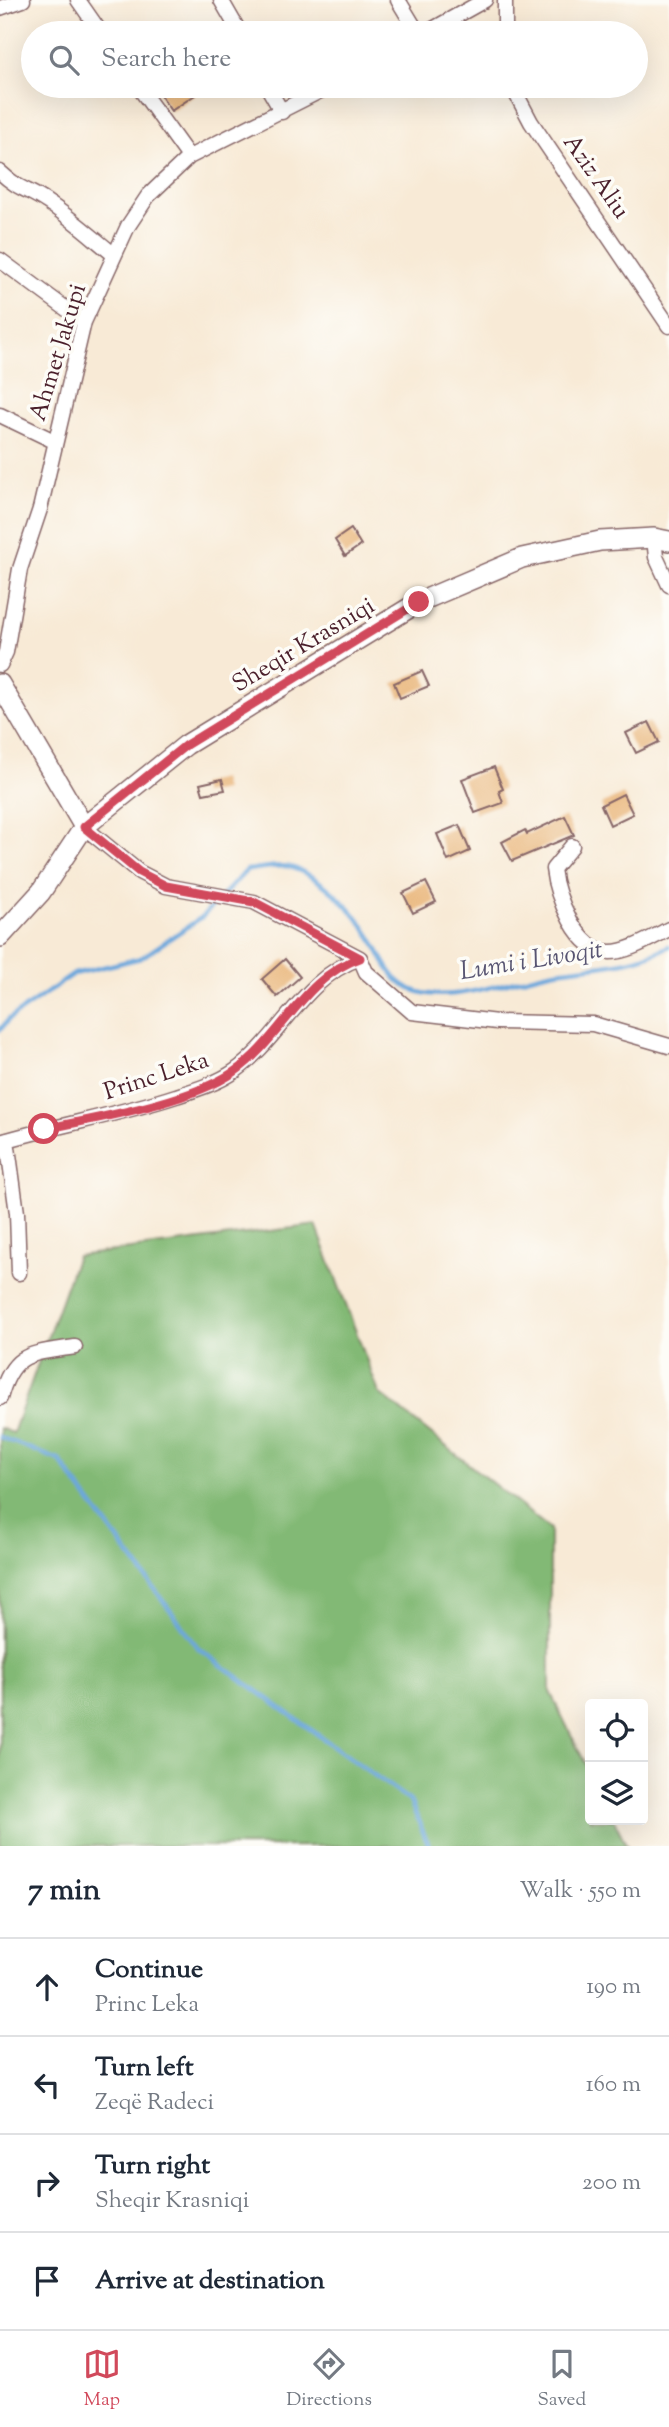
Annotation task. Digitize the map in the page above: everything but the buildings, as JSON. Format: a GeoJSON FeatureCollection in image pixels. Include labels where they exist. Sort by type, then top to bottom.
{"type":"FeatureCollection","features":[{"type":"Feature","properties":{"kind":"street"},"geometry":{"type":"LineString","coordinates":[[0,8],[23,0]]}},
{"type":"Feature","properties":{"kind":"street"},"geometry":{"type":"LineString","coordinates":[[78,0],[93,21]]}},
{"type":"Feature","properties":{"kind":"street"},"geometry":{"type":"LineString","coordinates":[[222,0],[233,21]]}},
{"type":"Feature","properties":{"kind":"street"},"geometry":{"type":"LineString","coordinates":[[398,0],[411,21]]}},
{"type":"Feature","properties":{"kind":"street"},"geometry":{"type":"LineString","coordinates":[[447,21],[485,0]]}},
{"type":"Feature","properties":{"kind":"street"},"geometry":{"type":"LineString","coordinates":[[505,0],[505,21]]}},
{"type":"Feature","properties":{"kind":"street"},"geometry":{"type":"LineString","coordinates":[[147,98],[189,157]]}},
{"type":"Feature","properties":{"kind":"street"},"geometry":{"type":"LineString","coordinates":[[274,98],[282,112]]}},
{"type":"Feature","properties":{"kind":"street","name":"Ahmet Jakupi"},"geometry":{"type":"LineString","coordinates":[[0,665],[6,652],[20,569],[40,509],[54,441],[85,322],[113,254],[148,196],[189,157],[308,98]]}},
{"type":"Feature","properties":{"kind":"street","name":"Aziz Aliu"},"geometry":{"type":"LineString","coordinates":[[518,98],[531,122],[669,326]]}},
{"type":"Feature","properties":{"kind":"street"},"geometry":{"type":"LineString","coordinates":[[0,172],[17,189],[44,199],[113,254]]}},
{"type":"Feature","properties":{"kind":"street"},"geometry":{"type":"LineString","coordinates":[[0,260],[85,322]]}},
{"type":"Feature","properties":{"kind":"street","name":"Ahmet Jakupi"},"geometry":{"type":"LineString","coordinates":[[0,415],[54,441]]}},
{"type":"Feature","properties":{"kind":"street","name":"Sheqir Krasniqi"},"geometry":{"type":"LineString","coordinates":[[0,937],[41,892],[84,827],[186,745],[419,602],[523,558],[600,541],[662,540],[656,557],[669,585]]}},
{"type":"Feature","properties":{"kind":"street"},"geometry":{"type":"LineString","coordinates":[[0,684],[84,827],[139,872],[166,886],[254,902],[360,958],[366,972],[412,1012],[497,1023],[593,1024],[669,1046]]}},
{"type":"Feature","properties":{"kind":"street"},"geometry":{"type":"LineString","coordinates":[[572,846],[553,869],[554,883],[581,939],[593,950],[613,953],[669,929]]}},
{"type":"Feature","properties":{"kind":"street","name":"Princ Leka"},"geometry":{"type":"LineString","coordinates":[[19,1273],[17,1213],[4,1141],[124,1113],[194,1090],[232,1073],[261,1050],[316,985],[347,962],[360,958]]}},
{"type":"Feature","properties":{"kind":"street"},"geometry":{"type":"LineString","coordinates":[[0,1398],[13,1366],[23,1357],[35,1352],[75,1347]]}},
{"type":"Feature","properties":{"kind":"green space"},"geometry":{"type":"Polygon","coordinates":[[[316,1225],[379,1393],[550,1529],[550,1692],[585,1763],[585,1825],[616,1825],[627,1846],[0,1846],[0,1428],[13,1433],[77,1256],[316,1225]]]}},
{"type":"Feature","properties":{"kind":"waterway","name":"Lumi i Livoqit"},"geometry":{"type":"LineString","coordinates":[[0,1030],[9,1019],[74,974],[141,958],[202,917],[247,870],[269,867],[290,867],[326,887],[357,917],[396,979],[417,991],[435,995],[456,994],[539,974],[628,961],[669,946]]}},
{"type":"Feature","properties":{"kind":"waterway"},"geometry":{"type":"LineString","coordinates":[[0,1437],[59,1460],[199,1649],[410,1801],[429,1846]]}},
{"type":"Feature","properties":{"kind":"route"},"geometry":{"type":"LineString","coordinates":[[44,1129],[124,1113],[194,1090],[232,1073],[261,1050],[316,985],[347,962],[360,958],[254,902],[166,886],[139,872],[84,827],[186,745],[419,602]]}}]}
